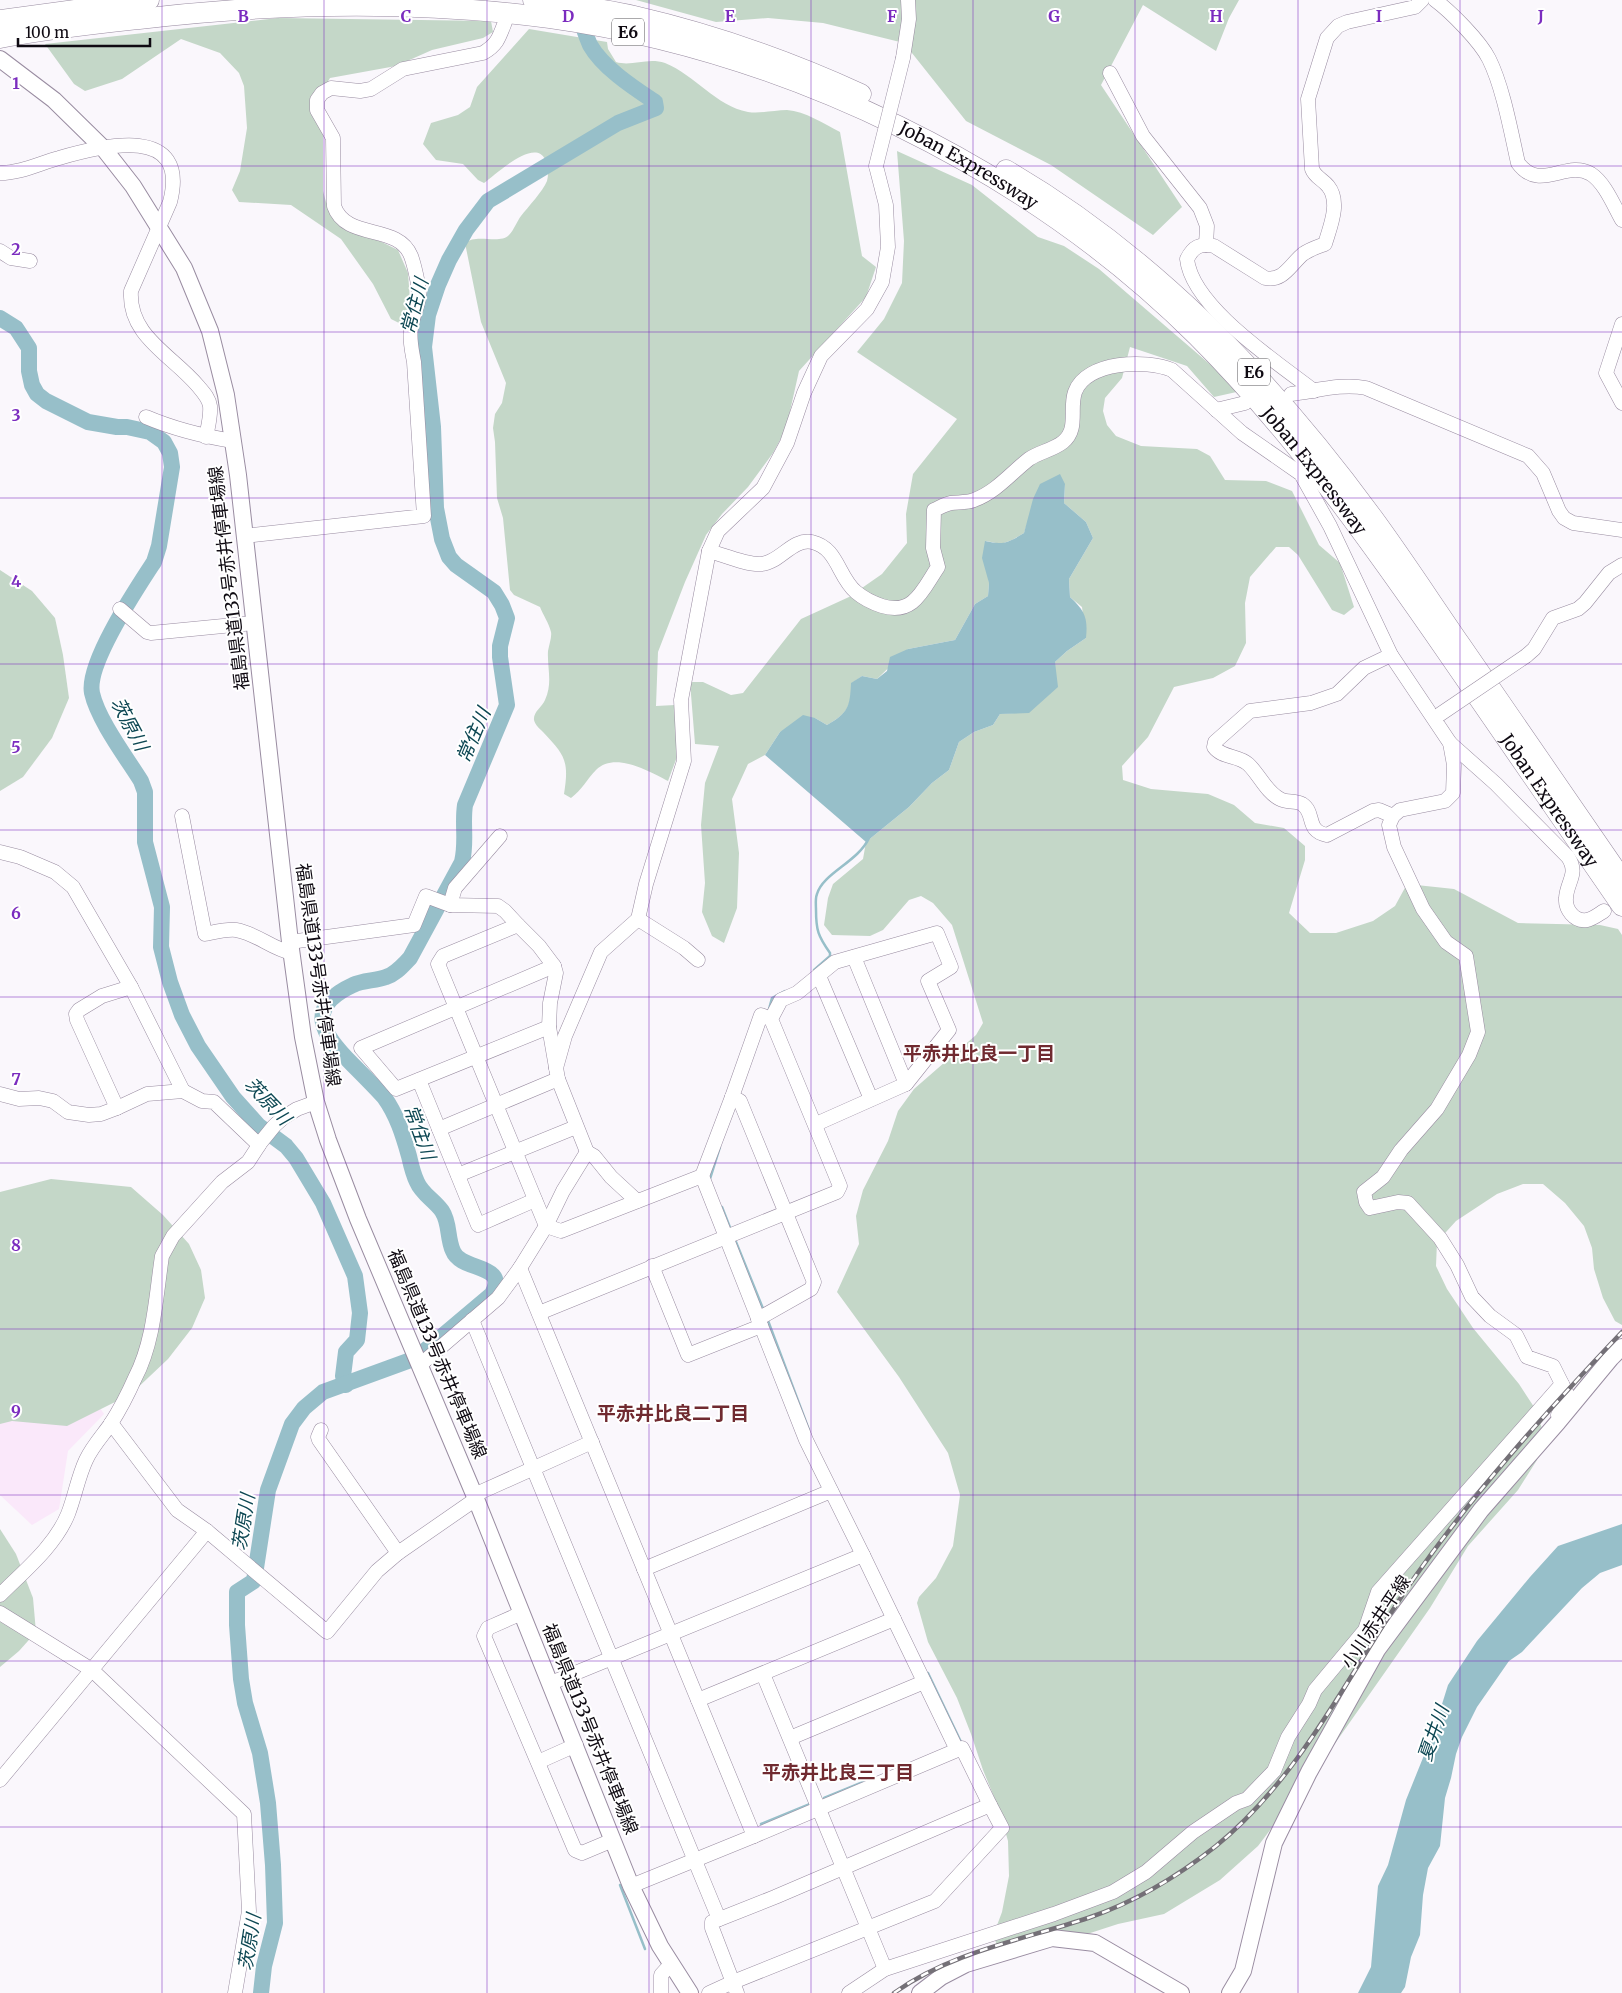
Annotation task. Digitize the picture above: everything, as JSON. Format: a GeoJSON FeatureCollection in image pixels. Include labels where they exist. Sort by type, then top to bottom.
{"type":"FeatureCollection","features":[{"type":"Feature","properties":{"kind":"highway","name":"Joban Expressway"},"geometry":{"type":"LineString","coordinates":[[7,28],[149,0]]}},
{"type":"Feature","properties":{"kind":"highway","name":"Joban Expressway"},"geometry":{"type":"LineString","coordinates":[[533,0],[633,16],[729,43],[824,77],[901,112],[969,148],[1023,180],[1126,252],[1220,337],[1281,402],[1357,496],[1622,879]]}},
{"type":"Feature","properties":{"kind":"highway","name":"Joban Expressway"},"geometry":{"type":"LineString","coordinates":[[7,28],[307,7],[424,7],[508,18],[601,26],[657,39],[742,63],[837,98],[902,127],[985,173],[1063,224],[1112,261],[1197,336],[1277,424],[1319,474],[1356,523],[1613,909]]}},
{"type":"Feature","properties":{"kind":"main road","name":"福島県道133号赤井停車場線"},"geometry":{"type":"LineString","coordinates":[[0,59],[54,100],[104,149],[134,186],[184,268],[210,330],[226,395],[291,948],[303,1037],[316,1102],[328,1140],[358,1219],[475,1497],[631,1886],[671,1964],[690,1993]]}},
{"type":"Feature","properties":{"kind":"main road","name":"小川赤井平線"},"geometry":{"type":"LineString","coordinates":[[1230,1993],[1243,1971],[1274,1843],[1309,1772],[1376,1650],[1480,1510],[1558,1422],[1610,1358],[1622,1347]]}},
{"type":"Feature","properties":{"kind":"main road"},"geometry":{"type":"LineString","coordinates":[[920,1993],[935,1981],[966,1964],[1052,1938],[1095,1943],[1182,1993]]}},
{"type":"Feature","properties":{"kind":"street"},"geometry":{"type":"LineString","coordinates":[[557,1074],[565,1036],[601,952],[638,920],[646,884],[684,761],[681,700],[709,551],[718,531],[763,488],[787,443],[804,393],[821,356],[867,310],[882,282],[888,247],[886,206],[876,166],[903,58],[909,19],[908,0]]}},
{"type":"Feature","properties":{"kind":"street"},"geometry":{"type":"LineString","coordinates":[[1314,391],[1224,320],[1191,278],[1187,260],[1191,251],[1197,246],[1206,244],[1214,246],[1264,278],[1272,279],[1285,274],[1309,250],[1325,244],[1334,209],[1334,200],[1328,185],[1314,174],[1312,168],[1308,99],[1327,38],[1338,26],[1347,22],[1415,7],[1422,0]]}},
{"type":"Feature","properties":{"kind":"street"},"geometry":{"type":"LineString","coordinates":[[1435,0],[1452,13],[1488,56],[1495,71],[1518,163],[1525,172],[1535,176],[1544,176],[1582,170],[1591,174],[1599,181],[1622,220]]}},
{"type":"Feature","properties":{"kind":"street"},"geometry":{"type":"LineString","coordinates":[[244,536],[424,516],[414,362],[410,343],[411,328],[419,294],[410,256],[404,245],[397,240],[350,226],[337,214],[334,206],[333,138],[317,110],[317,100],[322,93],[331,88],[360,91],[371,88],[403,69],[482,53],[493,47],[500,37],[508,18]]}},
{"type":"Feature","properties":{"kind":"street"},"geometry":{"type":"LineString","coordinates":[[1110,73],[1143,136],[1200,208],[1207,226],[1206,244]]}},
{"type":"Feature","properties":{"kind":"street"},"geometry":{"type":"LineString","coordinates":[[0,173],[7,173],[59,158],[134,145],[144,146],[164,155],[171,165],[174,187],[170,202],[131,291],[130,305],[141,331],[190,377],[209,400],[210,416],[206,436]]}},
{"type":"Feature","properties":{"kind":"street"},"geometry":{"type":"LineString","coordinates":[[0,251],[11,258],[30,261]]}},
{"type":"Feature","properties":{"kind":"street"},"geometry":{"type":"LineString","coordinates":[[1622,324],[1606,374],[1622,403]]}},
{"type":"Feature","properties":{"kind":"street"},"geometry":{"type":"LineString","coordinates":[[709,551],[761,564],[779,558],[796,544],[811,542],[827,548],[854,591],[873,604],[893,610],[912,604],[938,567],[933,548],[934,510],[949,504],[973,501],[1009,477],[1030,458],[1062,443],[1068,438],[1073,426],[1075,391],[1084,380],[1102,370],[1118,365],[1140,363],[1163,366],[1172,370],[1242,434],[1301,474],[1330,526],[1391,655],[1436,717],[1450,743],[1454,765],[1453,792],[1445,801],[1400,810],[1389,825],[1394,847],[1423,909],[1446,942],[1466,956],[1478,1032],[1469,1056],[1437,1109],[1401,1150],[1383,1177],[1364,1192],[1366,1202],[1370,1208],[1398,1202],[1408,1203],[1440,1238],[1457,1265],[1472,1297],[1490,1316],[1516,1335],[1527,1357],[1553,1366],[1568,1396],[1558,1415],[1558,1422]]}},
{"type":"Feature","properties":{"kind":"street"},"geometry":{"type":"LineString","coordinates":[[1292,394],[1341,386],[1366,388],[1528,456],[1543,473],[1564,518],[1573,523],[1622,530]]}},
{"type":"Feature","properties":{"kind":"street"},"geometry":{"type":"LineString","coordinates":[[1216,410],[1245,404]]}},
{"type":"Feature","properties":{"kind":"street"},"geometry":{"type":"LineString","coordinates":[[146,417],[169,426],[232,441]]}},
{"type":"Feature","properties":{"kind":"street"},"geometry":{"type":"LineString","coordinates":[[1436,717],[1526,656],[1534,649],[1553,618],[1578,609],[1609,573],[1622,565]]}},
{"type":"Feature","properties":{"kind":"street"},"geometry":{"type":"LineString","coordinates":[[125,614],[147,632],[151,633],[254,623]]}},
{"type":"Feature","properties":{"kind":"street"},"geometry":{"type":"LineString","coordinates":[[1391,655],[1364,668],[1337,694],[1311,703],[1250,711],[1215,742],[1214,747],[1222,754],[1236,757],[1248,764],[1275,796],[1281,800],[1298,802],[1305,806],[1311,825],[1320,834],[1327,835],[1373,811],[1379,810],[1394,816]]}},
{"type":"Feature","properties":{"kind":"street"},"geometry":{"type":"LineString","coordinates":[[1450,743],[1496,784],[1573,864],[1573,874],[1566,897],[1567,908],[1572,915],[1580,920],[1588,920],[1613,909]]}},
{"type":"Feature","properties":{"kind":"street"},"geometry":{"type":"LineString","coordinates":[[182,816],[205,934],[238,930],[282,951],[414,925],[426,896],[447,905],[498,906],[505,911],[539,946],[554,966],[556,973],[550,1003],[549,1027],[557,1074],[587,1152],[594,1156],[611,1177],[637,1201]]}},
{"type":"Feature","properties":{"kind":"street"},"geometry":{"type":"LineString","coordinates":[[447,905],[455,888],[500,836]]}},
{"type":"Feature","properties":{"kind":"street"},"geometry":{"type":"LineString","coordinates":[[0,852],[20,857],[55,872],[73,887],[131,987],[183,1091]]}},
{"type":"Feature","properties":{"kind":"street"},"geometry":{"type":"LineString","coordinates":[[638,920],[684,948],[698,960]]}},
{"type":"Feature","properties":{"kind":"street"},"geometry":{"type":"LineString","coordinates":[[518,924],[443,956],[438,964],[546,1226],[561,1231],[702,1176],[736,1099],[761,1015],[768,1017],[816,1124],[840,1186],[838,1192],[539,1312]]}},
{"type":"Feature","properties":{"kind":"street"},"geometry":{"type":"LineString","coordinates":[[768,1017],[781,1000],[797,993],[835,962],[937,933],[951,967],[928,981],[949,1030],[906,1084],[816,1124]]}},
{"type":"Feature","properties":{"kind":"street"},"geometry":{"type":"LineString","coordinates":[[854,957],[906,1084]]}},
{"type":"Feature","properties":{"kind":"street"},"geometry":{"type":"LineString","coordinates":[[549,1027],[396,1089],[361,1048],[554,966]]}},
{"type":"Feature","properties":{"kind":"street"},"geometry":{"type":"LineString","coordinates":[[819,976],[870,1099]]}},
{"type":"Feature","properties":{"kind":"street"},"geometry":{"type":"LineString","coordinates":[[117,1108],[94,1060],[76,1014],[79,1010],[102,996],[131,987]]}},
{"type":"Feature","properties":{"kind":"street"},"geometry":{"type":"LineString","coordinates":[[439,1129],[496,1105],[557,1074]]}},
{"type":"Feature","properties":{"kind":"street"},"geometry":{"type":"LineString","coordinates":[[419,1080],[478,1225],[535,1200]]}},
{"type":"Feature","properties":{"kind":"street"},"geometry":{"type":"LineString","coordinates":[[0,1094],[19,1099],[39,1098],[53,1101],[68,1112],[89,1115],[101,1114],[147,1094],[183,1091],[202,1101],[214,1102],[260,1143]]}},
{"type":"Feature","properties":{"kind":"street"},"geometry":{"type":"LineString","coordinates":[[652,1266],[688,1355],[763,1319],[811,1289],[814,1282],[786,1212],[736,1099]]}},
{"type":"Feature","properties":{"kind":"street"},"geometry":{"type":"LineString","coordinates":[[0,1595],[34,1561],[61,1528],[88,1457],[111,1423],[136,1377],[144,1355],[162,1256],[173,1236],[222,1182],[248,1162],[274,1126],[284,1117],[298,1109],[316,1102]]}},
{"type":"Feature","properties":{"kind":"street"},"geometry":{"type":"LineString","coordinates":[[458,1175],[576,1127]]}},
{"type":"Feature","properties":{"kind":"street"},"geometry":{"type":"LineString","coordinates":[[418,1359],[472,1320],[498,1298],[520,1268],[546,1226],[563,1191],[587,1152]]}},
{"type":"Feature","properties":{"kind":"street"},"geometry":{"type":"LineString","coordinates":[[702,1176],[730,1234],[763,1319],[806,1440],[958,1750]]}},
{"type":"Feature","properties":{"kind":"street"},"geometry":{"type":"LineString","coordinates":[[520,1268],[754,1836]]}},
{"type":"Feature","properties":{"kind":"street"},"geometry":{"type":"LineString","coordinates":[[472,1320],[719,1919]]}},
{"type":"Feature","properties":{"kind":"street"},"geometry":{"type":"LineString","coordinates":[[849,1993],[885,1969],[1054,1914],[1112,1892],[1146,1872],[1193,1832],[1236,1803],[1247,1799],[1274,1771],[1288,1737],[1309,1704],[1315,1690],[1365,1630],[1378,1592],[1562,1384]]}},
{"type":"Feature","properties":{"kind":"street"},"geometry":{"type":"LineString","coordinates":[[111,1423],[177,1510],[207,1531],[327,1632],[377,1571],[398,1552],[475,1497],[533,1468],[592,1442]]}},
{"type":"Feature","properties":{"kind":"street"},"geometry":{"type":"LineString","coordinates":[[321,1430],[318,1437],[319,1440],[398,1552]]}},
{"type":"Feature","properties":{"kind":"street"},"geometry":{"type":"LineString","coordinates":[[644,1569],[832,1491]]}},
{"type":"Feature","properties":{"kind":"street"},"geometry":{"type":"LineString","coordinates":[[0,1780],[207,1531]]}},
{"type":"Feature","properties":{"kind":"street"},"geometry":{"type":"LineString","coordinates":[[551,1683],[863,1555]]}},
{"type":"Feature","properties":{"kind":"street"},"geometry":{"type":"LineString","coordinates":[[522,1613],[488,1628],[484,1636],[575,1850],[582,1853],[613,1840]]}},
{"type":"Feature","properties":{"kind":"street"},"geometry":{"type":"LineString","coordinates":[[0,1614],[92,1670],[244,1814],[249,1912],[235,1993]]}},
{"type":"Feature","properties":{"kind":"street"},"geometry":{"type":"LineString","coordinates":[[698,1700],[894,1620]]}},
{"type":"Feature","properties":{"kind":"street"},"geometry":{"type":"LineString","coordinates":[[763,1674],[885,1969]]}},
{"type":"Feature","properties":{"kind":"street"},"geometry":{"type":"LineString","coordinates":[[790,1738],[924,1682]]}},
{"type":"Feature","properties":{"kind":"street"},"geometry":{"type":"LineString","coordinates":[[538,1762],[576,1745]]}},
{"type":"Feature","properties":{"kind":"street"},"geometry":{"type":"LineString","coordinates":[[631,1886],[962,1748],[1002,1828],[935,1902],[869,1928],[735,1988],[709,1993]]}},
{"type":"Feature","properties":{"kind":"street"},"geometry":{"type":"LineString","coordinates":[[735,1988],[712,1928],[712,1922],[990,1805]]}},
{"type":"Feature","properties":{"kind":"street"},"geometry":{"type":"LineString","coordinates":[[661,1993],[661,1975],[671,1964]]}},
{"type":"Feature","properties":{"kind":"shaded area"},"geometry":{"type":"Polygon","coordinates":[[[0,1361],[90,1393],[104,1414],[68,1451],[59,1509],[32,1525],[0,1495],[0,1361]]]}},
{"type":"Feature","properties":{"kind":"green space"},"geometry":{"type":"Polygon","coordinates":[[[636,0],[1239,0],[1229,18],[1216,51],[1143,5],[1101,85],[1182,207],[1153,235],[1051,165],[966,121],[904,43],[823,23],[768,18],[716,22],[636,0]]]}},
{"type":"Feature","properties":{"kind":"green space"},"geometry":{"type":"Polygon","coordinates":[[[278,18],[491,21],[493,32],[483,38],[432,50],[396,66],[330,78],[317,100],[323,125],[323,191],[326,202],[341,222],[398,250],[408,273],[411,313],[403,325],[391,319],[373,284],[341,239],[291,205],[239,202],[232,190],[240,171],[247,128],[244,86],[239,73],[220,53],[181,39],[122,79],[85,91],[74,84],[45,44],[278,18]]]}},
{"type":"Feature","properties":{"kind":"green space"},"geometry":{"type":"Polygon","coordinates":[[[529,29],[607,42],[608,49],[616,62],[658,61],[665,63],[676,68],[726,104],[736,109],[748,112],[794,111],[814,118],[840,132],[862,256],[876,267],[866,297],[799,371],[786,429],[773,453],[748,487],[722,514],[706,535],[685,582],[658,652],[656,706],[675,705],[677,757],[668,781],[632,765],[613,762],[596,770],[571,798],[564,794],[566,767],[564,760],[557,747],[536,725],[534,720],[535,714],[545,700],[549,688],[548,651],[551,632],[540,607],[514,595],[510,590],[503,518],[497,498],[493,428],[495,414],[502,403],[506,383],[481,322],[465,243],[476,239],[500,239],[509,235],[545,185],[548,175],[547,164],[540,154],[524,155],[484,183],[478,180],[463,164],[436,160],[423,144],[431,123],[458,115],[470,107],[477,87],[529,29]]]}},
{"type":"Feature","properties":{"kind":"green space"},"geometry":{"type":"Polygon","coordinates":[[[897,151],[972,185],[1038,237],[1064,246],[1099,269],[1241,391],[1214,397],[1187,366],[1130,347],[1122,378],[1105,398],[1103,411],[1107,425],[1116,436],[1141,446],[1197,449],[1210,456],[1225,480],[1266,481],[1292,491],[1319,545],[1340,563],[1354,607],[1344,615],[1332,610],[1298,555],[1289,547],[1276,547],[1250,577],[1245,603],[1246,643],[1235,666],[1213,678],[1174,687],[1148,737],[1122,766],[1123,780],[1151,789],[1208,794],[1234,805],[1255,823],[1284,828],[1305,846],[1305,860],[1289,913],[1310,933],[1336,933],[1373,921],[1395,906],[1407,884],[1454,889],[1518,923],[1600,925],[1618,929],[1622,935],[1622,1325],[1615,1321],[1603,1298],[1594,1269],[1592,1248],[1584,1226],[1565,1203],[1543,1184],[1523,1184],[1497,1194],[1456,1221],[1437,1242],[1436,1266],[1447,1289],[1473,1328],[1519,1384],[1534,1407],[1543,1431],[1537,1460],[1518,1490],[1468,1546],[1430,1608],[1329,1752],[1258,1846],[1220,1880],[1164,1914],[1118,1924],[1081,1936],[998,1947],[993,1936],[1002,1912],[1009,1876],[1008,1841],[999,1809],[957,1698],[928,1642],[917,1603],[919,1597],[936,1578],[953,1546],[960,1495],[948,1453],[899,1377],[837,1292],[859,1244],[856,1216],[863,1190],[888,1141],[898,1111],[914,1089],[976,1035],[983,1023],[952,925],[933,903],[921,896],[909,900],[883,930],[870,936],[832,935],[824,925],[828,898],[833,884],[863,859],[866,842],[909,807],[932,783],[949,770],[959,742],[974,732],[993,725],[1000,714],[1029,712],[1055,662],[1086,638],[1082,607],[1070,597],[1069,579],[1093,538],[1086,522],[1064,503],[1065,484],[1028,521],[1024,533],[1001,544],[986,541],[988,596],[975,604],[955,640],[908,649],[877,679],[862,676],[852,683],[849,704],[844,713],[827,725],[815,718],[780,732],[765,755],[748,764],[732,799],[739,853],[737,908],[724,943],[712,936],[702,912],[705,883],[701,825],[705,783],[719,746],[695,744],[690,682],[703,682],[731,695],[743,693],[801,619],[849,597],[882,574],[907,543],[906,514],[913,474],[957,419],[857,352],[884,319],[902,283],[904,241],[897,151]]]}},
{"type":"Feature","properties":{"kind":"green space"},"geometry":{"type":"Polygon","coordinates":[[[0,570],[32,591],[55,618],[63,655],[69,698],[52,738],[23,777],[0,791],[0,570]]]}},
{"type":"Feature","properties":{"kind":"green space"},"geometry":{"type":"Polygon","coordinates":[[[51,1179],[131,1187],[163,1215],[189,1244],[201,1270],[205,1298],[192,1328],[168,1359],[131,1394],[67,1426],[12,1421],[0,1424],[0,1192],[51,1179]]]}},
{"type":"Feature","properties":{"kind":"green space"},"geometry":{"type":"Polygon","coordinates":[[[0,1529],[16,1554],[33,1598],[36,1632],[19,1651],[0,1667],[0,1529]]]}},
{"type":"Feature","properties":{"kind":"water"},"geometry":{"type":"Polygon","coordinates":[[[1060,474],[1065,484],[1064,503],[1086,522],[1093,538],[1069,579],[1070,597],[1079,606],[1086,620],[1086,638],[1055,662],[1058,687],[1029,713],[1000,714],[993,725],[974,732],[959,742],[949,770],[932,783],[909,807],[866,842],[765,755],[780,732],[803,715],[815,718],[827,725],[839,717],[844,713],[849,704],[851,683],[862,676],[877,679],[887,671],[890,657],[908,649],[955,640],[975,604],[988,596],[989,583],[982,558],[985,541],[1005,542],[1024,533],[1033,499],[1040,484],[1060,474]]]}},
{"type":"Feature","properties":{"kind":"water","name":"夏井川"},"geometry":{"type":"Polygon","coordinates":[[[1622,1524],[1622,1565],[1600,1573],[1582,1588],[1522,1652],[1509,1661],[1477,1707],[1462,1737],[1445,1798],[1440,1846],[1428,1868],[1423,1895],[1420,1935],[1411,1957],[1405,1987],[1401,1993],[1358,1993],[1371,1967],[1378,1886],[1388,1865],[1406,1800],[1433,1733],[1448,1685],[1477,1641],[1558,1546],[1622,1524]]]}},
{"type":"Feature","properties":{"kind":"waterway","name":"常住川"},"geometry":{"type":"LineString","coordinates":[[261,1993],[264,1966],[275,1923],[273,1865],[268,1803],[260,1753],[245,1703],[241,1679],[237,1625],[237,1592],[254,1581],[268,1490],[292,1424],[304,1408],[323,1392],[408,1361],[422,1353],[492,1294],[496,1284],[494,1277],[489,1272],[458,1258],[453,1251],[445,1216],[417,1182],[393,1111],[384,1097],[333,1043],[326,1032],[323,1012],[328,1003],[337,994],[357,983],[390,976],[410,958],[462,862],[465,805],[507,705],[500,657],[500,646],[507,618],[502,605],[494,592],[456,565],[449,557],[442,539],[436,508],[433,427],[424,347],[428,315],[438,285],[449,260],[466,230],[488,201],[618,123],[656,108],[655,102],[620,77],[603,62],[590,45],[579,16]]}},
{"type":"Feature","properties":{"kind":"waterway","name":"茨原川"},"geometry":{"type":"LineString","coordinates":[[0,318],[16,328],[29,348],[29,371],[32,385],[37,394],[46,401],[88,422],[150,432],[164,442],[170,453],[172,467],[159,546],[154,562],[125,607],[104,646],[92,680],[92,693],[100,715],[141,781],[145,792],[145,842],[162,907],[161,947],[170,982],[182,1015],[198,1046],[233,1097],[259,1126],[286,1146],[296,1158],[323,1203],[355,1276],[360,1313],[357,1340],[346,1352],[343,1376],[346,1385]]}},
{"type":"Feature","properties":{"kind":"waterway"},"geometry":{"type":"LineString","coordinates":[[814,970],[830,956],[817,928],[817,894],[826,880],[857,854],[869,838]]}},
{"type":"Feature","properties":{"kind":"waterway"},"geometry":{"type":"LineString","coordinates":[[769,1009],[772,998],[785,991]]}},
{"type":"Feature","properties":{"kind":"waterway"},"geometry":{"type":"LineString","coordinates":[[710,1179],[720,1147]]}},
{"type":"Feature","properties":{"kind":"waterway"},"geometry":{"type":"LineString","coordinates":[[722,1207],[731,1230]]}},
{"type":"Feature","properties":{"kind":"waterway"},"geometry":{"type":"LineString","coordinates":[[734,1237],[764,1311]]}},
{"type":"Feature","properties":{"kind":"waterway"},"geometry":{"type":"LineString","coordinates":[[767,1318],[809,1430]]}},
{"type":"Feature","properties":{"kind":"waterway"},"geometry":{"type":"LineString","coordinates":[[928,1673],[961,1742]]}},
{"type":"Feature","properties":{"kind":"waterway"},"geometry":{"type":"LineString","coordinates":[[824,1798],[868,1780]]}},
{"type":"Feature","properties":{"kind":"waterway"},"geometry":{"type":"LineString","coordinates":[[761,1824],[810,1804]]}},
{"type":"Feature","properties":{"kind":"waterway"},"geometry":{"type":"LineString","coordinates":[[620,1885],[645,1949]]}},
{"type":"Feature","properties":{"kind":"railway"},"geometry":{"type":"LineString","coordinates":[[894,1993],[916,1979],[963,1957],[1088,1918],[1139,1896],[1186,1868],[1216,1846],[1247,1818],[1274,1788],[1323,1721],[1389,1615],[1460,1516],[1539,1422],[1622,1332]]}},
{"type":"Feature","properties":{"kind":"district","name":"平赤井比良一丁目"},"geometry":{"type":"Point","coordinates":[979,1053]}},
{"type":"Feature","properties":{"kind":"district","name":"平赤井比良二丁目"},"geometry":{"type":"Point","coordinates":[673,1413]}},
{"type":"Feature","properties":{"kind":"district","name":"平赤井比良三丁目"},"geometry":{"type":"Point","coordinates":[838,1772]}}]}
